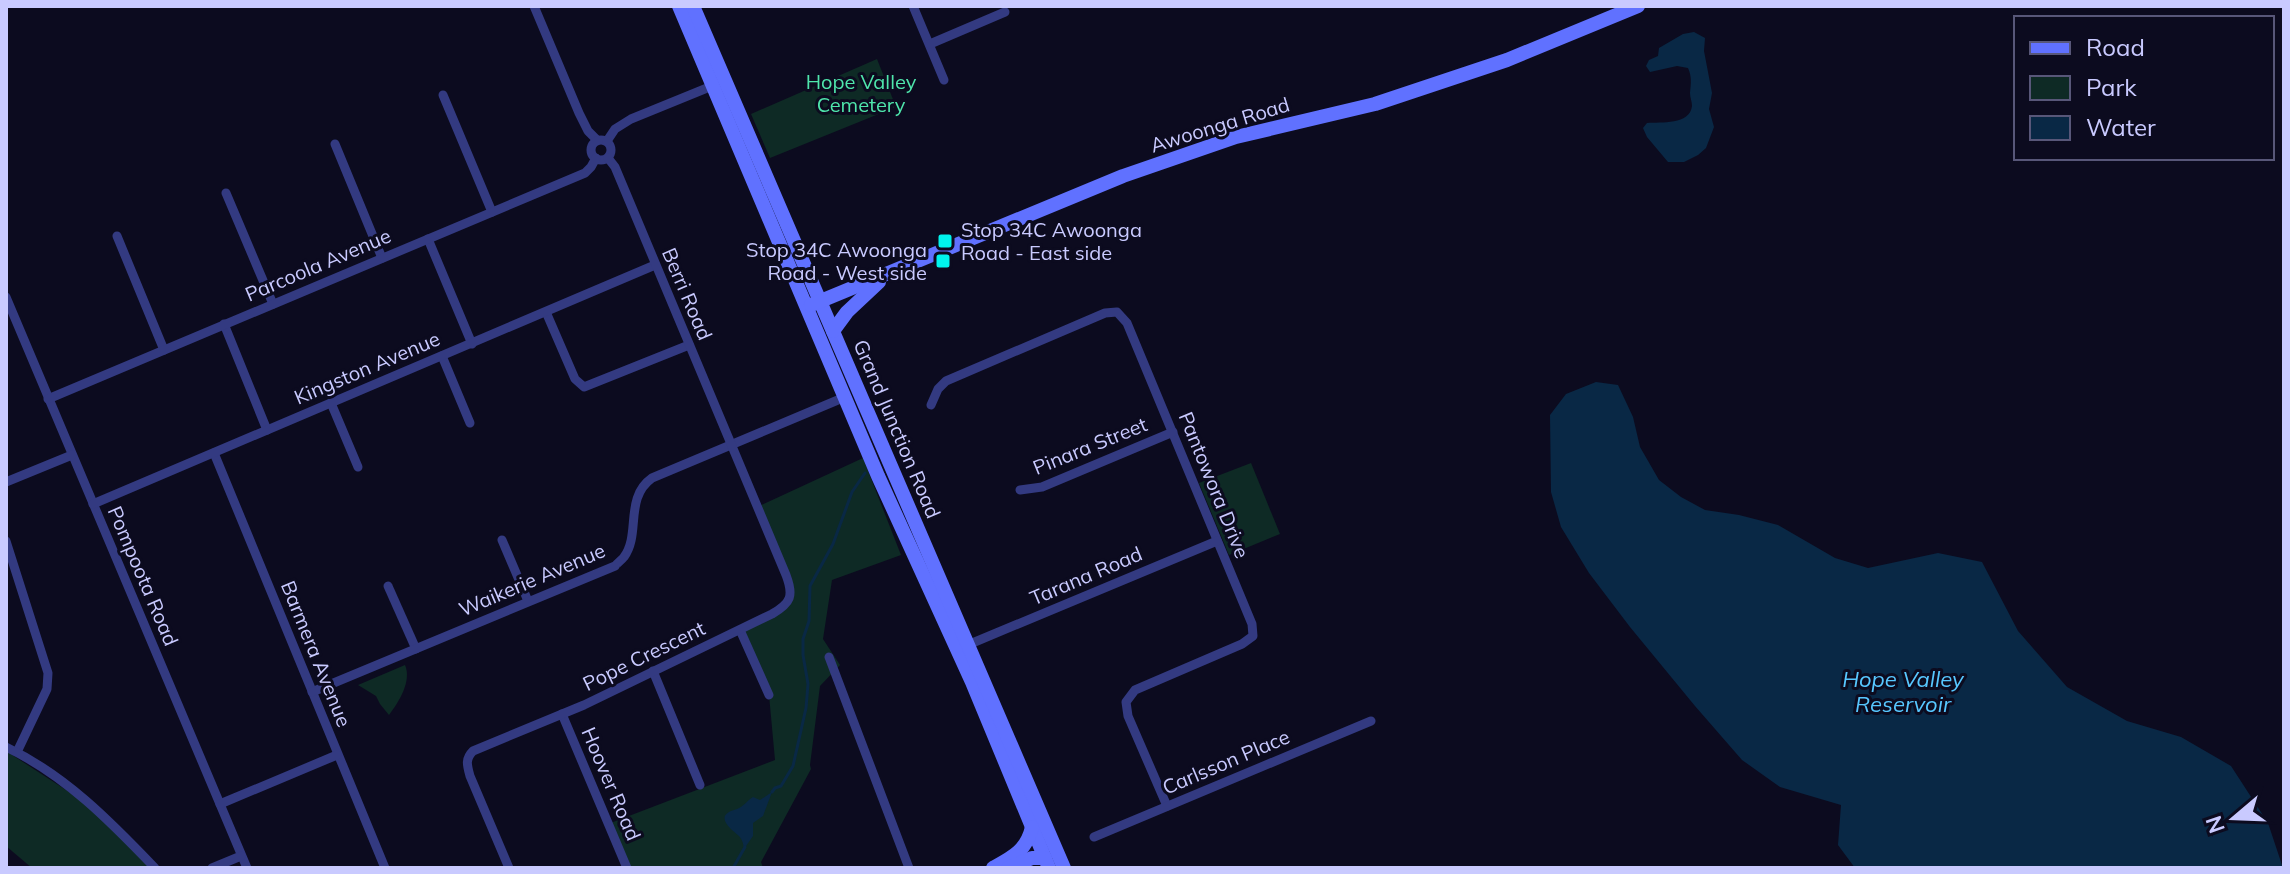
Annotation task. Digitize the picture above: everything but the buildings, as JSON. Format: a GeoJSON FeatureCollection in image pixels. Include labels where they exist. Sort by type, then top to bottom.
{"type":"FeatureCollection","features":[{"type":"Feature","properties":{"kind":"main road","name":"Grand Junction Road"},"geometry":{"type":"LineString","coordinates":[[679,6],[718,83],[814,304],[845,397],[972,682],[1032,827],[1050,859],[1064,868]]}},
{"type":"Feature","properties":{"kind":"main road","name":"Grand Junction Road"},"geometry":{"type":"LineString","coordinates":[[693,6],[718,83]]}},
{"type":"Feature","properties":{"kind":"main road","name":"Awoonga Road"},"geometry":{"type":"LineString","coordinates":[[814,304],[1123,176],[1236,137],[1375,104],[1507,60],[1638,6]]}},
{"type":"Feature","properties":{"kind":"main road"},"geometry":{"type":"LineString","coordinates":[[833,331],[843,316],[885,276]]}},
{"type":"Feature","properties":{"kind":"main road","name":"Grand Junction Road"},"geometry":{"type":"LineString","coordinates":[[814,304],[833,331],[970,644],[1050,859]]}},
{"type":"Feature","properties":{"kind":"main road"},"geometry":{"type":"LineString","coordinates":[[949,631],[970,644],[968,657],[972,682]]}},
{"type":"Feature","properties":{"kind":"main road"},"geometry":{"type":"LineString","coordinates":[[993,868],[1025,846],[1032,827]]}},
{"type":"Feature","properties":{"kind":"main road"},"geometry":{"type":"LineString","coordinates":[[1008,868],[1032,858],[1050,859]]}},
{"type":"Feature","properties":{"kind":"main road"},"geometry":{"type":"LineString","coordinates":[[1028,868],[1050,859]]}},
{"type":"Feature","properties":{"kind":"street"},"geometry":{"type":"LineString","coordinates":[[534,6],[588,131],[602,141],[612,151],[608,158],[596,158],[591,150],[593,144],[602,141],[631,119],[718,83]]}},
{"type":"Feature","properties":{"kind":"street"},"geometry":{"type":"LineString","coordinates":[[913,6],[944,80]]}},
{"type":"Feature","properties":{"kind":"street"},"geometry":{"type":"LineString","coordinates":[[930,44],[1005,12]]}},
{"type":"Feature","properties":{"kind":"street"},"geometry":{"type":"LineString","coordinates":[[443,95],[492,212]]}},
{"type":"Feature","properties":{"kind":"street"},"geometry":{"type":"LineString","coordinates":[[335,144],[382,258]]}},
{"type":"Feature","properties":{"kind":"street","name":"Parcoola Avenue"},"geometry":{"type":"LineString","coordinates":[[48,399],[585,173],[596,158]]}},
{"type":"Feature","properties":{"kind":"street","name":"Berri Road"},"geometry":{"type":"LineString","coordinates":[[608,158],[615,167],[731,446]]}},
{"type":"Feature","properties":{"kind":"street"},"geometry":{"type":"LineString","coordinates":[[226,193],[273,304]]}},
{"type":"Feature","properties":{"kind":"street"},"geometry":{"type":"LineString","coordinates":[[117,236],[164,350]]}},
{"type":"Feature","properties":{"kind":"street"},"geometry":{"type":"LineString","coordinates":[[428,239],[472,344]]}},
{"type":"Feature","properties":{"kind":"street","name":"Kingston Avenue"},"geometry":{"type":"LineString","coordinates":[[93,504],[655,265]]}},
{"type":"Feature","properties":{"kind":"street","name":"Pompoota Road"},"geometry":{"type":"LineString","coordinates":[[6,297],[247,868]]}},
{"type":"Feature","properties":{"kind":"street"},"geometry":{"type":"LineString","coordinates":[[546,312],[575,379],[584,387],[689,345]]}},
{"type":"Feature","properties":{"kind":"street","name":"Pantowora Drive"},"geometry":{"type":"LineString","coordinates":[[931,405],[938,389],[946,381],[1105,313],[1117,312],[1127,323],[1252,624],[1253,636],[1242,644],[1135,690],[1126,702],[1128,716],[1167,806]]}},
{"type":"Feature","properties":{"kind":"street"},"geometry":{"type":"LineString","coordinates":[[224,324],[267,430]]}},
{"type":"Feature","properties":{"kind":"street"},"geometry":{"type":"LineString","coordinates":[[442,356],[470,423]]}},
{"type":"Feature","properties":{"kind":"street","name":"Waikerie Avenue"},"geometry":{"type":"LineString","coordinates":[[312,692],[615,566],[624,558],[628,548],[638,494],[652,478],[845,397]]}},
{"type":"Feature","properties":{"kind":"street"},"geometry":{"type":"LineString","coordinates":[[331,403],[358,467]]}},
{"type":"Feature","properties":{"kind":"street","name":"Pinara Street"},"geometry":{"type":"LineString","coordinates":[[1020,490],[1042,487],[1173,432]]}},
{"type":"Feature","properties":{"kind":"street","name":"Pope Crescent"},"geometry":{"type":"LineString","coordinates":[[509,868],[470,776],[468,757],[480,748],[562,714],[740,630],[785,607],[791,597],[790,585],[731,446]]}},
{"type":"Feature","properties":{"kind":"street","name":"Barmera Avenue"},"geometry":{"type":"LineString","coordinates":[[214,453],[385,868]]}},
{"type":"Feature","properties":{"kind":"street"},"geometry":{"type":"LineString","coordinates":[[6,482],[72,455]]}},
{"type":"Feature","properties":{"kind":"street"},"geometry":{"type":"LineString","coordinates":[[502,540],[528,601]]}},
{"type":"Feature","properties":{"kind":"street"},"geometry":{"type":"LineString","coordinates":[[6,541],[48,673],[47,689],[17,752]]}},
{"type":"Feature","properties":{"kind":"street","name":"Tarana Road"},"geometry":{"type":"LineString","coordinates":[[970,644],[1217,541]]}},
{"type":"Feature","properties":{"kind":"street"},"geometry":{"type":"LineString","coordinates":[[388,586],[416,649]]}},
{"type":"Feature","properties":{"kind":"street"},"geometry":{"type":"LineString","coordinates":[[740,630],[769,695]]}},
{"type":"Feature","properties":{"kind":"street"},"geometry":{"type":"LineString","coordinates":[[829,657],[909,868]]}},
{"type":"Feature","properties":{"kind":"street"},"geometry":{"type":"LineString","coordinates":[[653,671],[700,785]]}},
{"type":"Feature","properties":{"kind":"street","name":"Hoover Road"},"geometry":{"type":"LineString","coordinates":[[562,714],[627,868]]}},
{"type":"Feature","properties":{"kind":"street","name":"Carlsson Place"},"geometry":{"type":"LineString","coordinates":[[1094,837],[1371,721]]}},
{"type":"Feature","properties":{"kind":"street"},"geometry":{"type":"LineString","coordinates":[[6,747],[48,771],[103,814],[155,868]]}},
{"type":"Feature","properties":{"kind":"street"},"geometry":{"type":"LineString","coordinates":[[220,804],[337,755]]}},
{"type":"Feature","properties":{"kind":"street"},"geometry":{"type":"LineString","coordinates":[[212,868],[241,856]]}},
{"type":"Feature","properties":{"kind":"green space","name":"Hope Valley Cemetery"},"geometry":{"type":"Polygon","coordinates":[[[877,59],[896,107],[770,158],[751,114],[877,59]]]}},
{"type":"Feature","properties":{"kind":"green space"},"geometry":{"type":"Polygon","coordinates":[[[863,458],[901,555],[832,580],[823,639],[840,665],[820,686],[811,769],[761,862],[763,868],[627,868],[608,824],[775,760],[769,695],[740,630],[791,597],[757,507],[863,458]]]}},
{"type":"Feature","properties":{"kind":"green space"},"geometry":{"type":"Polygon","coordinates":[[[1251,463],[1280,534],[1229,555],[1199,483],[1251,463]]]}},
{"type":"Feature","properties":{"kind":"green space"},"geometry":{"type":"Polygon","coordinates":[[[405,665],[406,684],[389,715],[376,696],[358,685],[405,665]]]}},
{"type":"Feature","properties":{"kind":"green space"},"geometry":{"type":"Polygon","coordinates":[[[6,751],[103,814],[155,868],[32,868],[6,846],[6,751]]]}},
{"type":"Feature","properties":{"kind":"water"},"geometry":{"type":"Polygon","coordinates":[[[1694,32],[1705,38],[1704,51],[1712,93],[1709,109],[1714,127],[1706,148],[1698,155],[1684,162],[1668,162],[1643,128],[1647,123],[1686,117],[1692,106],[1690,74],[1688,68],[1677,66],[1650,72],[1646,66],[1649,60],[1658,56],[1659,48],[1683,34],[1694,32]]]}},
{"type":"Feature","properties":{"kind":"water","name":"Hope Valley Reservoir"},"geometry":{"type":"Polygon","coordinates":[[[1596,382],[1618,385],[1633,417],[1640,447],[1659,480],[1705,510],[1778,525],[1835,558],[1868,568],[1938,553],[1982,562],[2018,631],[2067,687],[2127,721],[2181,737],[2231,766],[2268,823],[2283,868],[1855,868],[1838,845],[1841,805],[1780,787],[1742,760],[1630,627],[1589,573],[1561,527],[1551,492],[1550,415],[1566,394],[1596,382]]]}},
{"type":"Feature","properties":{"kind":"water"},"geometry":{"type":"Polygon","coordinates":[[[772,792],[763,816],[753,823],[753,836],[744,849],[741,839],[727,824],[725,817],[753,797],[760,800],[772,792]]]}},
{"type":"Feature","properties":{"kind":"waterway"},"geometry":{"type":"LineString","coordinates":[[772,792],[781,786],[793,766],[806,708],[808,684],[803,639],[809,621],[810,586],[833,544],[852,492],[865,473]]}},
{"type":"Feature","properties":{"kind":"waterway"},"geometry":{"type":"LineString","coordinates":[[733,868],[745,847]]}},
{"type":"Feature","properties":{"kind":"place","name":"Stop 34C Awoonga Road - East side"},"geometry":{"type":"Point","coordinates":[945,241]}},
{"type":"Feature","properties":{"kind":"place","name":"Stop 34C Awoonga Road - West side"},"geometry":{"type":"Point","coordinates":[943,261]}}]}
